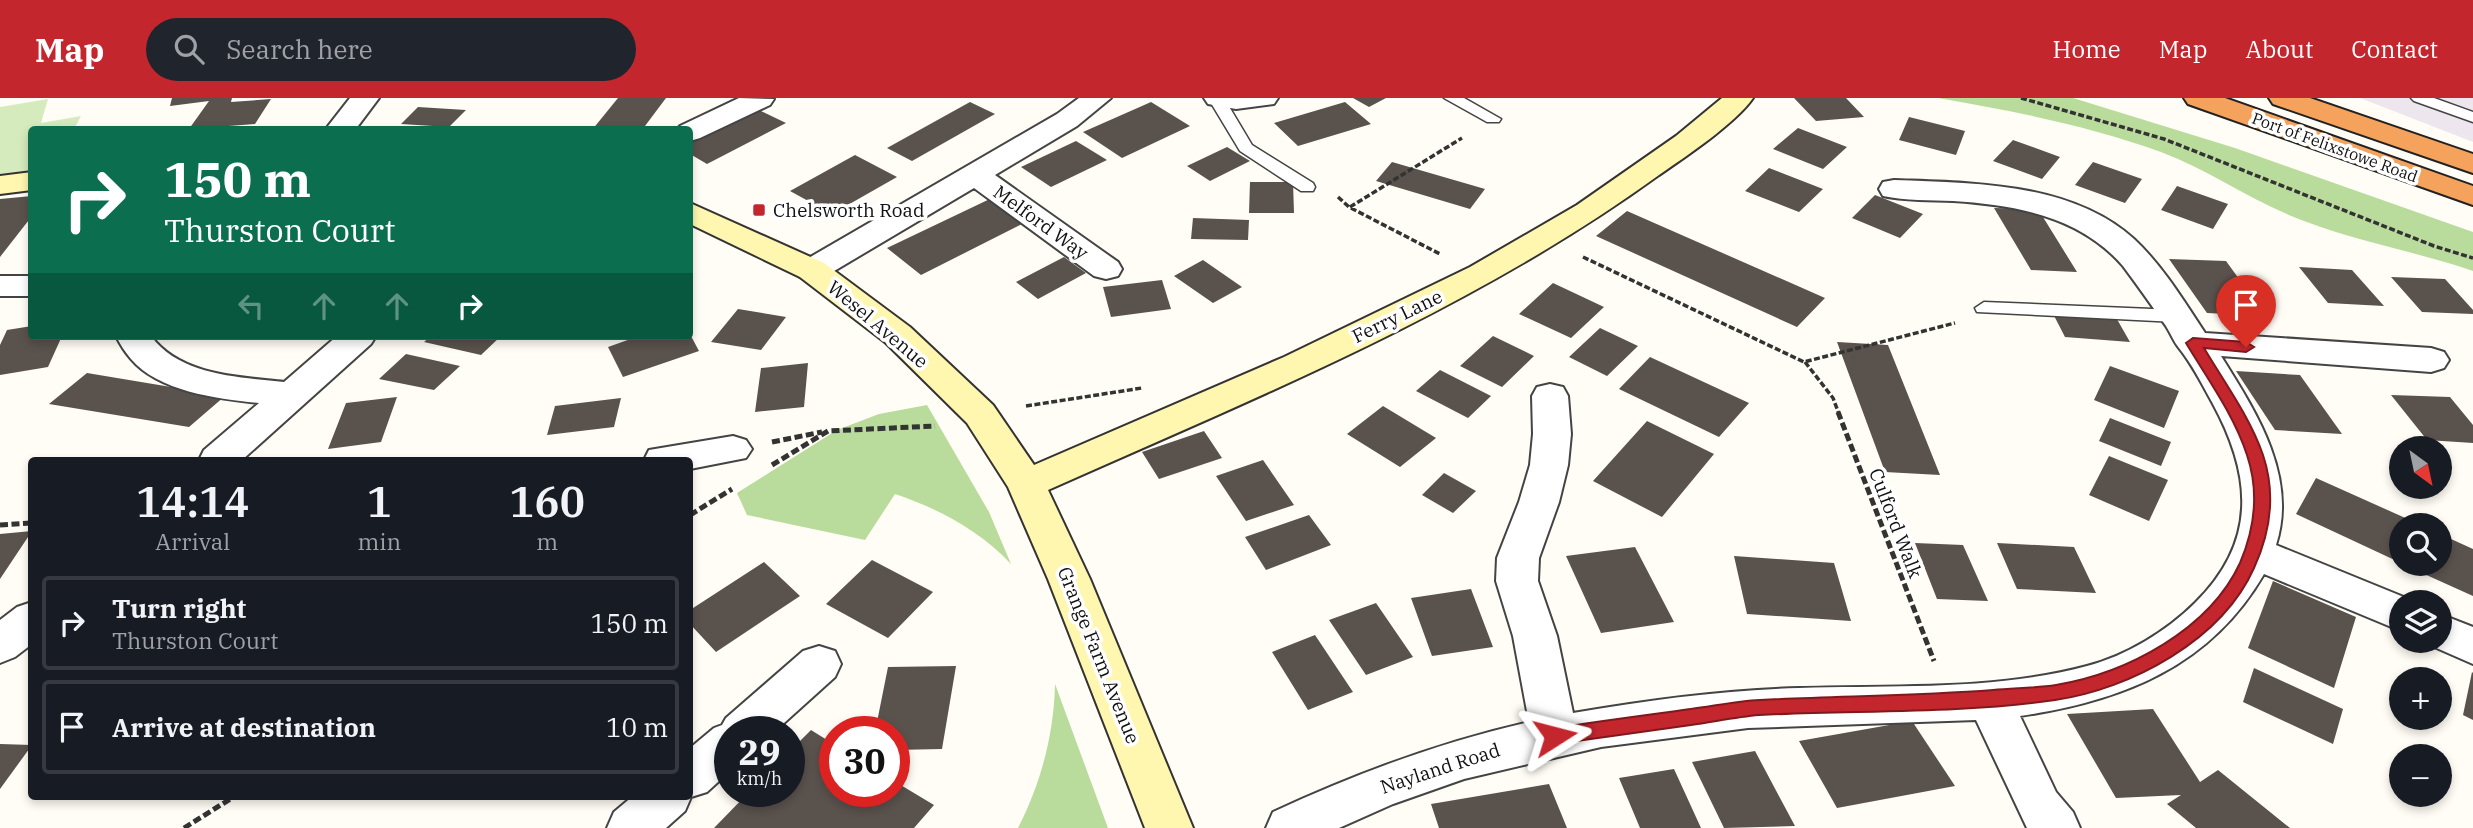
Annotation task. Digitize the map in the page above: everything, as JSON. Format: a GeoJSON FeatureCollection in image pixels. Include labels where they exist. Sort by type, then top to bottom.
{"type":"FeatureCollection","features":[{"type":"Feature","properties":{"kind":"highway","name":"Port of Felixstowe Road"},"geometry":{"type":"LineString","coordinates":[[2198,98],[2473,197]]}},
{"type":"Feature","properties":{"kind":"highway","name":"Port of Felixstowe Road"},"geometry":{"type":"LineString","coordinates":[[2283,98],[2473,164]]}},
{"type":"Feature","properties":{"kind":"street"},"geometry":{"type":"LineString","coordinates":[[342,126],[365,98]]}},
{"type":"Feature","properties":{"kind":"street","name":"Melford Way"},"geometry":{"type":"LineString","coordinates":[[812,270],[976,175],[1067,120],[1097,98]]}},
{"type":"Feature","properties":{"kind":"street"},"geometry":{"type":"LineString","coordinates":[[1217,98],[1236,101],[1264,98]]}},
{"type":"Feature","properties":{"kind":"street","name":"Ferry Lane"},"geometry":{"type":"LineString","coordinates":[[1026,484],[1297,365],[1482,274],[1545,239],[1686,142],[1739,98]]}},
{"type":"Feature","properties":{"kind":"street"},"geometry":{"type":"LineString","coordinates":[[693,131],[760,99],[790,100]]}},
{"type":"Feature","properties":{"kind":"street","name":"Melford Way"},"geometry":{"type":"LineString","coordinates":[[976,175],[1105,269]]}},
{"type":"Feature","properties":{"kind":"street"},"geometry":{"type":"LineString","coordinates":[[0,185],[28,182]]}},
{"type":"Feature","properties":{"kind":"street","name":"Nayland Road"},"geometry":{"type":"LineString","coordinates":[[1290,828],[1345,800],[1470,755],[1555,736],[1756,708],[1969,700],[2057,692],[2117,675],[2162,653],[2195,632],[2221,607],[2241,579],[2253,552],[2262,520],[2263,488],[2255,454],[2237,415],[2185,329],[2136,260],[2096,227],[2034,203],[2002,195],[1894,189]]}},
{"type":"Feature","properties":{"kind":"street","name":"Wesel Avenue"},"geometry":{"type":"LineString","coordinates":[[693,213],[812,270],[898,335],[979,414],[1026,484]]}},
{"type":"Feature","properties":{"kind":"street"},"geometry":{"type":"LineString","coordinates":[[0,286],[28,286]]}},
{"type":"Feature","properties":{"kind":"street"},"geometry":{"type":"LineString","coordinates":[[2185,329],[2431,360]]}},
{"type":"Feature","properties":{"kind":"street"},"geometry":{"type":"LineString","coordinates":[[136,340],[152,359],[186,376],[218,386],[291,395]]}},
{"type":"Feature","properties":{"kind":"street"},"geometry":{"type":"LineString","coordinates":[[221,457],[354,340]]}},
{"type":"Feature","properties":{"kind":"street"},"geometry":{"type":"LineString","coordinates":[[1550,396],[1552,434],[1549,465],[1539,502],[1518,558],[1517,581],[1535,636],[1555,736]]}},
{"type":"Feature","properties":{"kind":"street"},"geometry":{"type":"LineString","coordinates":[[682,457],[733,449]]}},
{"type":"Feature","properties":{"kind":"street","name":"Grange Farm Avenue"},"geometry":{"type":"LineString","coordinates":[[1026,484],[1069,579],[1169,828]]}},
{"type":"Feature","properties":{"kind":"street"},"geometry":{"type":"LineString","coordinates":[[2253,552],[2389,609]]}},
{"type":"Feature","properties":{"kind":"street"},"geometry":{"type":"LineString","coordinates":[[0,645],[28,622]]}},
{"type":"Feature","properties":{"kind":"street"},"geometry":{"type":"LineString","coordinates":[[2452,636],[2473,646]]}},
{"type":"Feature","properties":{"kind":"street"},"geometry":{"type":"LineString","coordinates":[[760,716],[820,664]]}},
{"type":"Feature","properties":{"kind":"street"},"geometry":{"type":"LineString","coordinates":[[1969,700],[2039,807],[2056,828]]}},
{"type":"Feature","properties":{"kind":"street"},"geometry":{"type":"LineString","coordinates":[[693,774],[714,756]]}},
{"type":"Feature","properties":{"kind":"street"},"geometry":{"type":"LineString","coordinates":[[631,828],[662,800]]}},
{"type":"Feature","properties":{"kind":"lane"},"geometry":{"type":"LineString","coordinates":[[1217,98],[1247,148],[1307,187]]}},
{"type":"Feature","properties":{"kind":"lane"},"geometry":{"type":"LineString","coordinates":[[1452,98],[1493,119]]}},
{"type":"Feature","properties":{"kind":"lane"},"geometry":{"type":"LineString","coordinates":[[2419,98],[2473,117]]}},
{"type":"Feature","properties":{"kind":"lane"},"geometry":{"type":"LineString","coordinates":[[1984,308],[2185,329]]}},
{"type":"Feature","properties":{"kind":"path"},"geometry":{"type":"LineString","coordinates":[[2021,98],[2164,139],[2434,246],[2473,258]]}},
{"type":"Feature","properties":{"kind":"path"},"geometry":{"type":"LineString","coordinates":[[1349,207],[1493,119]]}},
{"type":"Feature","properties":{"kind":"path"},"geometry":{"type":"LineString","coordinates":[[1331,190],[1349,207],[1482,274]]}},
{"type":"Feature","properties":{"kind":"path"},"geometry":{"type":"LineString","coordinates":[[1545,239],[1804,362],[1951,325],[1984,308]]}},
{"type":"Feature","properties":{"kind":"path","name":"Culford Walk"},"geometry":{"type":"LineString","coordinates":[[1804,362],[1833,398],[1969,700]]}},
{"type":"Feature","properties":{"kind":"path"},"geometry":{"type":"LineString","coordinates":[[733,449],[828,431]]}},
{"type":"Feature","properties":{"kind":"path"},"geometry":{"type":"LineString","coordinates":[[0,525],[28,523]]}},
{"type":"Feature","properties":{"kind":"path"},"geometry":{"type":"LineString","coordinates":[[184,828],[228,800]]}},
{"type":"Feature","properties":{"kind":"shaded area"},"geometry":{"type":"Polygon","coordinates":[[[2360,98],[2473,98],[2473,142],[2360,98]]]}},
{"type":"Feature","properties":{"kind":"green space"},"geometry":{"type":"Polygon","coordinates":[[[1938,98],[2073,98],[2235,148],[2473,232],[2473,271],[2304,221],[2198,168],[2107,134],[1938,98]]]}},
{"type":"Feature","properties":{"kind":"green space"},"geometry":{"type":"Polygon","coordinates":[[[48,99],[41,123],[81,116],[76,126],[28,126],[28,170],[0,175],[0,107],[48,99]]]}},
{"type":"Feature","properties":{"kind":"green space"},"geometry":{"type":"Polygon","coordinates":[[[927,405],[989,512],[1011,564],[986,541],[958,522],[895,494],[865,540],[747,515],[737,493],[837,430],[879,414],[927,405]]]}},
{"type":"Feature","properties":{"kind":"green space"},"geometry":{"type":"Polygon","coordinates":[[[1055,684],[1108,828],[1018,828],[1045,758],[1055,684]]]}},
{"type":"Feature","properties":{"kind":"building"},"geometry":{"type":"Polygon","coordinates":[[[172,98],[232,98],[231,102],[271,99],[255,124],[229,126],[191,126],[209,101],[170,106],[172,98]]]}},
{"type":"Feature","properties":{"kind":"building"},"geometry":{"type":"Polygon","coordinates":[[[618,98],[666,98],[645,126],[595,126],[618,98]]]}},
{"type":"Feature","properties":{"kind":"building"},"geometry":{"type":"Polygon","coordinates":[[[1353,98],[1386,98],[1369,107],[1353,98]]]}},
{"type":"Feature","properties":{"kind":"building"},"geometry":{"type":"Polygon","coordinates":[[[1794,98],[1846,98],[1864,117],[1816,121],[1794,98]]]}},
{"type":"Feature","properties":{"kind":"building"},"geometry":{"type":"Polygon","coordinates":[[[970,102],[995,114],[912,161],[887,148],[970,102]]]}},
{"type":"Feature","properties":{"kind":"building"},"geometry":{"type":"Polygon","coordinates":[[[1151,102],[1190,126],[1122,158],[1083,132],[1151,102]]]}},
{"type":"Feature","properties":{"kind":"building"},"geometry":{"type":"Polygon","coordinates":[[[1345,102],[1371,124],[1298,146],[1274,123],[1345,102]]]}},
{"type":"Feature","properties":{"kind":"building"},"geometry":{"type":"Polygon","coordinates":[[[418,107],[466,110],[450,126],[401,124],[418,107]]]}},
{"type":"Feature","properties":{"kind":"building"},"geometry":{"type":"Polygon","coordinates":[[[757,109],[786,123],[707,164],[693,156],[693,141],[757,109]]]}},
{"type":"Feature","properties":{"kind":"building"},"geometry":{"type":"Polygon","coordinates":[[[1909,117],[1965,131],[1956,155],[1899,140],[1909,117]]]}},
{"type":"Feature","properties":{"kind":"building"},"geometry":{"type":"Polygon","coordinates":[[[1798,128],[1847,147],[1823,169],[1773,149],[1798,128]]]}},
{"type":"Feature","properties":{"kind":"building"},"geometry":{"type":"Polygon","coordinates":[[[2013,140],[2060,157],[2042,179],[1993,161],[2013,140]]]}},
{"type":"Feature","properties":{"kind":"building"},"geometry":{"type":"Polygon","coordinates":[[[1076,141],[1107,160],[1051,187],[1021,167],[1076,141]]]}},
{"type":"Feature","properties":{"kind":"building"},"geometry":{"type":"Polygon","coordinates":[[[1227,147],[1250,161],[1210,181],[1187,166],[1227,147]]]}},
{"type":"Feature","properties":{"kind":"building"},"geometry":{"type":"Polygon","coordinates":[[[855,155],[897,177],[832,214],[790,191],[855,155]]]}},
{"type":"Feature","properties":{"kind":"building"},"geometry":{"type":"Polygon","coordinates":[[[1392,162],[1485,189],[1470,209],[1376,181],[1392,162]]]}},
{"type":"Feature","properties":{"kind":"building"},"geometry":{"type":"Polygon","coordinates":[[[2093,162],[2142,179],[2125,203],[2075,185],[2093,162]]]}},
{"type":"Feature","properties":{"kind":"building"},"geometry":{"type":"Polygon","coordinates":[[[1769,168],[1823,189],[1799,212],[1745,191],[1769,168]]]}},
{"type":"Feature","properties":{"kind":"building"},"geometry":{"type":"Polygon","coordinates":[[[1250,182],[1293,182],[1294,213],[1249,213],[1250,182]]]}},
{"type":"Feature","properties":{"kind":"building"},"geometry":{"type":"Polygon","coordinates":[[[2177,186],[2228,204],[2213,229],[2161,210],[2177,186]]]}},
{"type":"Feature","properties":{"kind":"building"},"geometry":{"type":"Polygon","coordinates":[[[1875,195],[1923,214],[1900,238],[1852,218],[1875,195]]]}},
{"type":"Feature","properties":{"kind":"building"},"geometry":{"type":"Polygon","coordinates":[[[28,196],[28,221],[0,257],[0,199],[28,196]]]}},
{"type":"Feature","properties":{"kind":"building"},"geometry":{"type":"Polygon","coordinates":[[[994,197],[1028,221],[921,275],[887,248],[994,197]]]}},
{"type":"Feature","properties":{"kind":"building"},"geometry":{"type":"Polygon","coordinates":[[[1994,208],[2038,209],[2077,272],[2031,270],[1994,208]]]}},
{"type":"Feature","properties":{"kind":"building"},"geometry":{"type":"Polygon","coordinates":[[[1627,211],[1825,298],[1797,327],[1596,236],[1627,211]]]}},
{"type":"Feature","properties":{"kind":"building"},"geometry":{"type":"Polygon","coordinates":[[[1193,218],[1249,220],[1248,240],[1191,239],[1193,218]]]}},
{"type":"Feature","properties":{"kind":"building"},"geometry":{"type":"Polygon","coordinates":[[[1064,257],[1086,273],[1038,299],[1016,282],[1064,257]]]}},
{"type":"Feature","properties":{"kind":"building"},"geometry":{"type":"Polygon","coordinates":[[[2169,259],[2226,261],[2266,316],[2207,313],[2169,259]]]}},
{"type":"Feature","properties":{"kind":"building"},"geometry":{"type":"Polygon","coordinates":[[[1203,260],[1242,287],[1213,303],[1174,276],[1203,260]]]}},
{"type":"Feature","properties":{"kind":"building"},"geometry":{"type":"Polygon","coordinates":[[[2299,267],[2352,270],[2384,306],[2328,303],[2299,267]]]}},
{"type":"Feature","properties":{"kind":"building"},"geometry":{"type":"Polygon","coordinates":[[[2391,277],[2445,279],[2473,310],[2473,314],[2422,312],[2391,277]]]}},
{"type":"Feature","properties":{"kind":"building"},"geometry":{"type":"Polygon","coordinates":[[[1162,280],[1171,309],[1111,317],[1103,287],[1162,280]]]}},
{"type":"Feature","properties":{"kind":"building"},"geometry":{"type":"Polygon","coordinates":[[[1553,283],[1604,307],[1571,338],[1519,314],[1553,283]]]}},
{"type":"Feature","properties":{"kind":"building"},"geometry":{"type":"Polygon","coordinates":[[[2048,304],[2110,307],[2130,342],[2065,337],[2048,304]]]}},
{"type":"Feature","properties":{"kind":"building"},"geometry":{"type":"Polygon","coordinates":[[[738,309],[786,317],[761,350],[711,342],[738,309]]]}},
{"type":"Feature","properties":{"kind":"building"},"geometry":{"type":"Polygon","coordinates":[[[28,327],[28,340],[60,340],[48,367],[0,375],[0,345],[7,330],[28,327]]]}},
{"type":"Feature","properties":{"kind":"building"},"geometry":{"type":"Polygon","coordinates":[[[1600,328],[1638,346],[1607,376],[1569,357],[1600,328]]]}},
{"type":"Feature","properties":{"kind":"building"},"geometry":{"type":"Polygon","coordinates":[[[1493,336],[1534,356],[1502,387],[1460,366],[1493,336]]]}},
{"type":"Feature","properties":{"kind":"building"},"geometry":{"type":"Polygon","coordinates":[[[426,340],[497,340],[481,355],[424,342],[426,340]]]}},
{"type":"Feature","properties":{"kind":"building"},"geometry":{"type":"Polygon","coordinates":[[[628,340],[693,340],[699,351],[623,377],[608,347],[628,340]]]}},
{"type":"Feature","properties":{"kind":"building"},"geometry":{"type":"Polygon","coordinates":[[[1837,342],[1888,345],[1940,475],[1885,472],[1837,342]]]}},
{"type":"Feature","properties":{"kind":"building"},"geometry":{"type":"Polygon","coordinates":[[[406,354],[460,366],[434,390],[379,379],[406,354]]]}},
{"type":"Feature","properties":{"kind":"building"},"geometry":{"type":"Polygon","coordinates":[[[1650,357],[1749,403],[1719,437],[1619,389],[1650,357]]]}},
{"type":"Feature","properties":{"kind":"building"},"geometry":{"type":"Polygon","coordinates":[[[808,363],[804,407],[755,412],[761,368],[808,363]]]}},
{"type":"Feature","properties":{"kind":"building"},"geometry":{"type":"Polygon","coordinates":[[[2110,366],[2179,391],[2164,428],[2094,400],[2110,366]]]}},
{"type":"Feature","properties":{"kind":"building"},"geometry":{"type":"Polygon","coordinates":[[[1440,370],[1491,396],[1468,418],[1416,391],[1440,370]]]}},
{"type":"Feature","properties":{"kind":"building"},"geometry":{"type":"Polygon","coordinates":[[[2236,371],[2300,375],[2342,434],[2275,430],[2236,371]]]}},
{"type":"Feature","properties":{"kind":"building"},"geometry":{"type":"Polygon","coordinates":[[[87,373],[225,396],[189,427],[49,404],[87,373]]]}},
{"type":"Feature","properties":{"kind":"building"},"geometry":{"type":"Polygon","coordinates":[[[2391,395],[2450,397],[2473,425],[2473,443],[2452,442],[2452,436],[2424,436],[2391,395]]]}},
{"type":"Feature","properties":{"kind":"building"},"geometry":{"type":"Polygon","coordinates":[[[397,397],[381,442],[328,449],[346,403],[397,397]]]}},
{"type":"Feature","properties":{"kind":"building"},"geometry":{"type":"Polygon","coordinates":[[[621,398],[614,427],[547,435],[555,406],[621,398]]]}},
{"type":"Feature","properties":{"kind":"building"},"geometry":{"type":"Polygon","coordinates":[[[1383,406],[1436,438],[1400,467],[1347,434],[1383,406]]]}},
{"type":"Feature","properties":{"kind":"building"},"geometry":{"type":"Polygon","coordinates":[[[2110,418],[2171,442],[2161,466],[2099,441],[2110,418]]]}},
{"type":"Feature","properties":{"kind":"building"},"geometry":{"type":"Polygon","coordinates":[[[1647,421],[1714,454],[1662,517],[1593,481],[1647,421]]]}},
{"type":"Feature","properties":{"kind":"building"},"geometry":{"type":"Polygon","coordinates":[[[1204,431],[1222,458],[1159,479],[1142,452],[1204,431]]]}},
{"type":"Feature","properties":{"kind":"building"},"geometry":{"type":"Polygon","coordinates":[[[2109,456],[2168,480],[2149,521],[2089,495],[2109,456]]]}},
{"type":"Feature","properties":{"kind":"building"},"geometry":{"type":"Polygon","coordinates":[[[1263,460],[1294,505],[1246,521],[1216,476],[1263,460]]]}},
{"type":"Feature","properties":{"kind":"building"},"geometry":{"type":"Polygon","coordinates":[[[1444,473],[1476,491],[1453,513],[1422,495],[1444,473]]]}},
{"type":"Feature","properties":{"kind":"building"},"geometry":{"type":"Polygon","coordinates":[[[2316,478],[2394,513],[2389,513],[2389,557],[2296,514],[2316,478]]]}},
{"type":"Feature","properties":{"kind":"building"},"geometry":{"type":"Polygon","coordinates":[[[1309,515],[1331,545],[1266,570],[1245,537],[1309,515]]]}},
{"type":"Feature","properties":{"kind":"building"},"geometry":{"type":"Polygon","coordinates":[[[28,531],[28,537],[0,579],[0,534],[28,531]]]}},
{"type":"Feature","properties":{"kind":"building"},"geometry":{"type":"Polygon","coordinates":[[[2452,539],[2473,549],[2473,596],[2429,576],[2452,576],[2452,539]]]}},
{"type":"Feature","properties":{"kind":"building"},"geometry":{"type":"Polygon","coordinates":[[[1915,543],[1963,545],[1988,601],[1937,599],[1915,543]]]}},
{"type":"Feature","properties":{"kind":"building"},"geometry":{"type":"Polygon","coordinates":[[[1997,543],[2074,547],[2096,593],[2017,589],[1997,543]]]}},
{"type":"Feature","properties":{"kind":"building"},"geometry":{"type":"Polygon","coordinates":[[[1635,547],[1674,622],[1601,633],[1566,556],[1635,547]]]}},
{"type":"Feature","properties":{"kind":"building"},"geometry":{"type":"Polygon","coordinates":[[[1734,556],[1834,563],[1851,621],[1747,614],[1734,556]]]}},
{"type":"Feature","properties":{"kind":"building"},"geometry":{"type":"Polygon","coordinates":[[[872,560],[933,592],[888,638],[826,604],[872,560]]]}},
{"type":"Feature","properties":{"kind":"building"},"geometry":{"type":"Polygon","coordinates":[[[764,562],[800,596],[716,652],[693,627],[693,608],[764,562]]]}},
{"type":"Feature","properties":{"kind":"building"},"geometry":{"type":"Polygon","coordinates":[[[2273,581],[2356,617],[2334,688],[2248,648],[2273,581]]]}},
{"type":"Feature","properties":{"kind":"building"},"geometry":{"type":"Polygon","coordinates":[[[1471,589],[1493,647],[1432,656],[1411,598],[1471,589]]]}},
{"type":"Feature","properties":{"kind":"building"},"geometry":{"type":"Polygon","coordinates":[[[1376,603],[1413,657],[1366,675],[1329,620],[1376,603]]]}},
{"type":"Feature","properties":{"kind":"building"},"geometry":{"type":"Polygon","coordinates":[[[1315,635],[1353,692],[1308,710],[1272,652],[1315,635]]]}},
{"type":"Feature","properties":{"kind":"building"},"geometry":{"type":"Polygon","coordinates":[[[956,666],[942,749],[910,750],[910,716],[878,716],[888,667],[956,666]]]}},
{"type":"Feature","properties":{"kind":"building"},"geometry":{"type":"Polygon","coordinates":[[[2254,668],[2343,709],[2333,744],[2243,702],[2254,668]]]}},
{"type":"Feature","properties":{"kind":"building"},"geometry":{"type":"Polygon","coordinates":[[[2473,673],[2473,720],[2463,715],[2473,673]]]}},
{"type":"Feature","properties":{"kind":"building"},"geometry":{"type":"Polygon","coordinates":[[[2153,709],[2200,782],[2218,770],[2290,828],[2196,828],[2167,804],[2181,795],[2116,798],[2067,714],[2153,709]]]}},
{"type":"Feature","properties":{"kind":"building"},"geometry":{"type":"Polygon","coordinates":[[[1912,721],[1955,786],[1837,808],[1799,741],[1912,721]]]}},
{"type":"Feature","properties":{"kind":"building"},"geometry":{"type":"Polygon","coordinates":[[[811,730],[819,735],[819,807],[910,807],[910,791],[934,805],[914,828],[714,828],[734,807],[805,807],[805,736],[811,730]]]}},
{"type":"Feature","properties":{"kind":"building"},"geometry":{"type":"Polygon","coordinates":[[[0,744],[28,745],[28,750],[0,789],[0,744]]]}},
{"type":"Feature","properties":{"kind":"building"},"geometry":{"type":"Polygon","coordinates":[[[1755,751],[1795,826],[1724,828],[1692,762],[1755,751]]]}},
{"type":"Feature","properties":{"kind":"building"},"geometry":{"type":"Polygon","coordinates":[[[1674,769],[1701,828],[1640,828],[1619,778],[1674,769]]]}},
{"type":"Feature","properties":{"kind":"building"},"geometry":{"type":"Polygon","coordinates":[[[1549,784],[1567,828],[1439,828],[1431,804],[1549,784]]]}},
{"type":"Feature","properties":{"kind":"place","name":"Chelsworth Road"},"geometry":{"type":"Point","coordinates":[759,210]}},
{"type":"Feature","properties":{"kind":"route"},"geometry":{"type":"LineString","coordinates":[[1555,736],[1756,708],[1989,699],[2057,692],[2117,675],[2162,653],[2195,632],[2221,607],[2241,579],[2253,552],[2262,520],[2263,488],[2255,454],[2237,415],[2193,343],[2246,347]]}}]}
